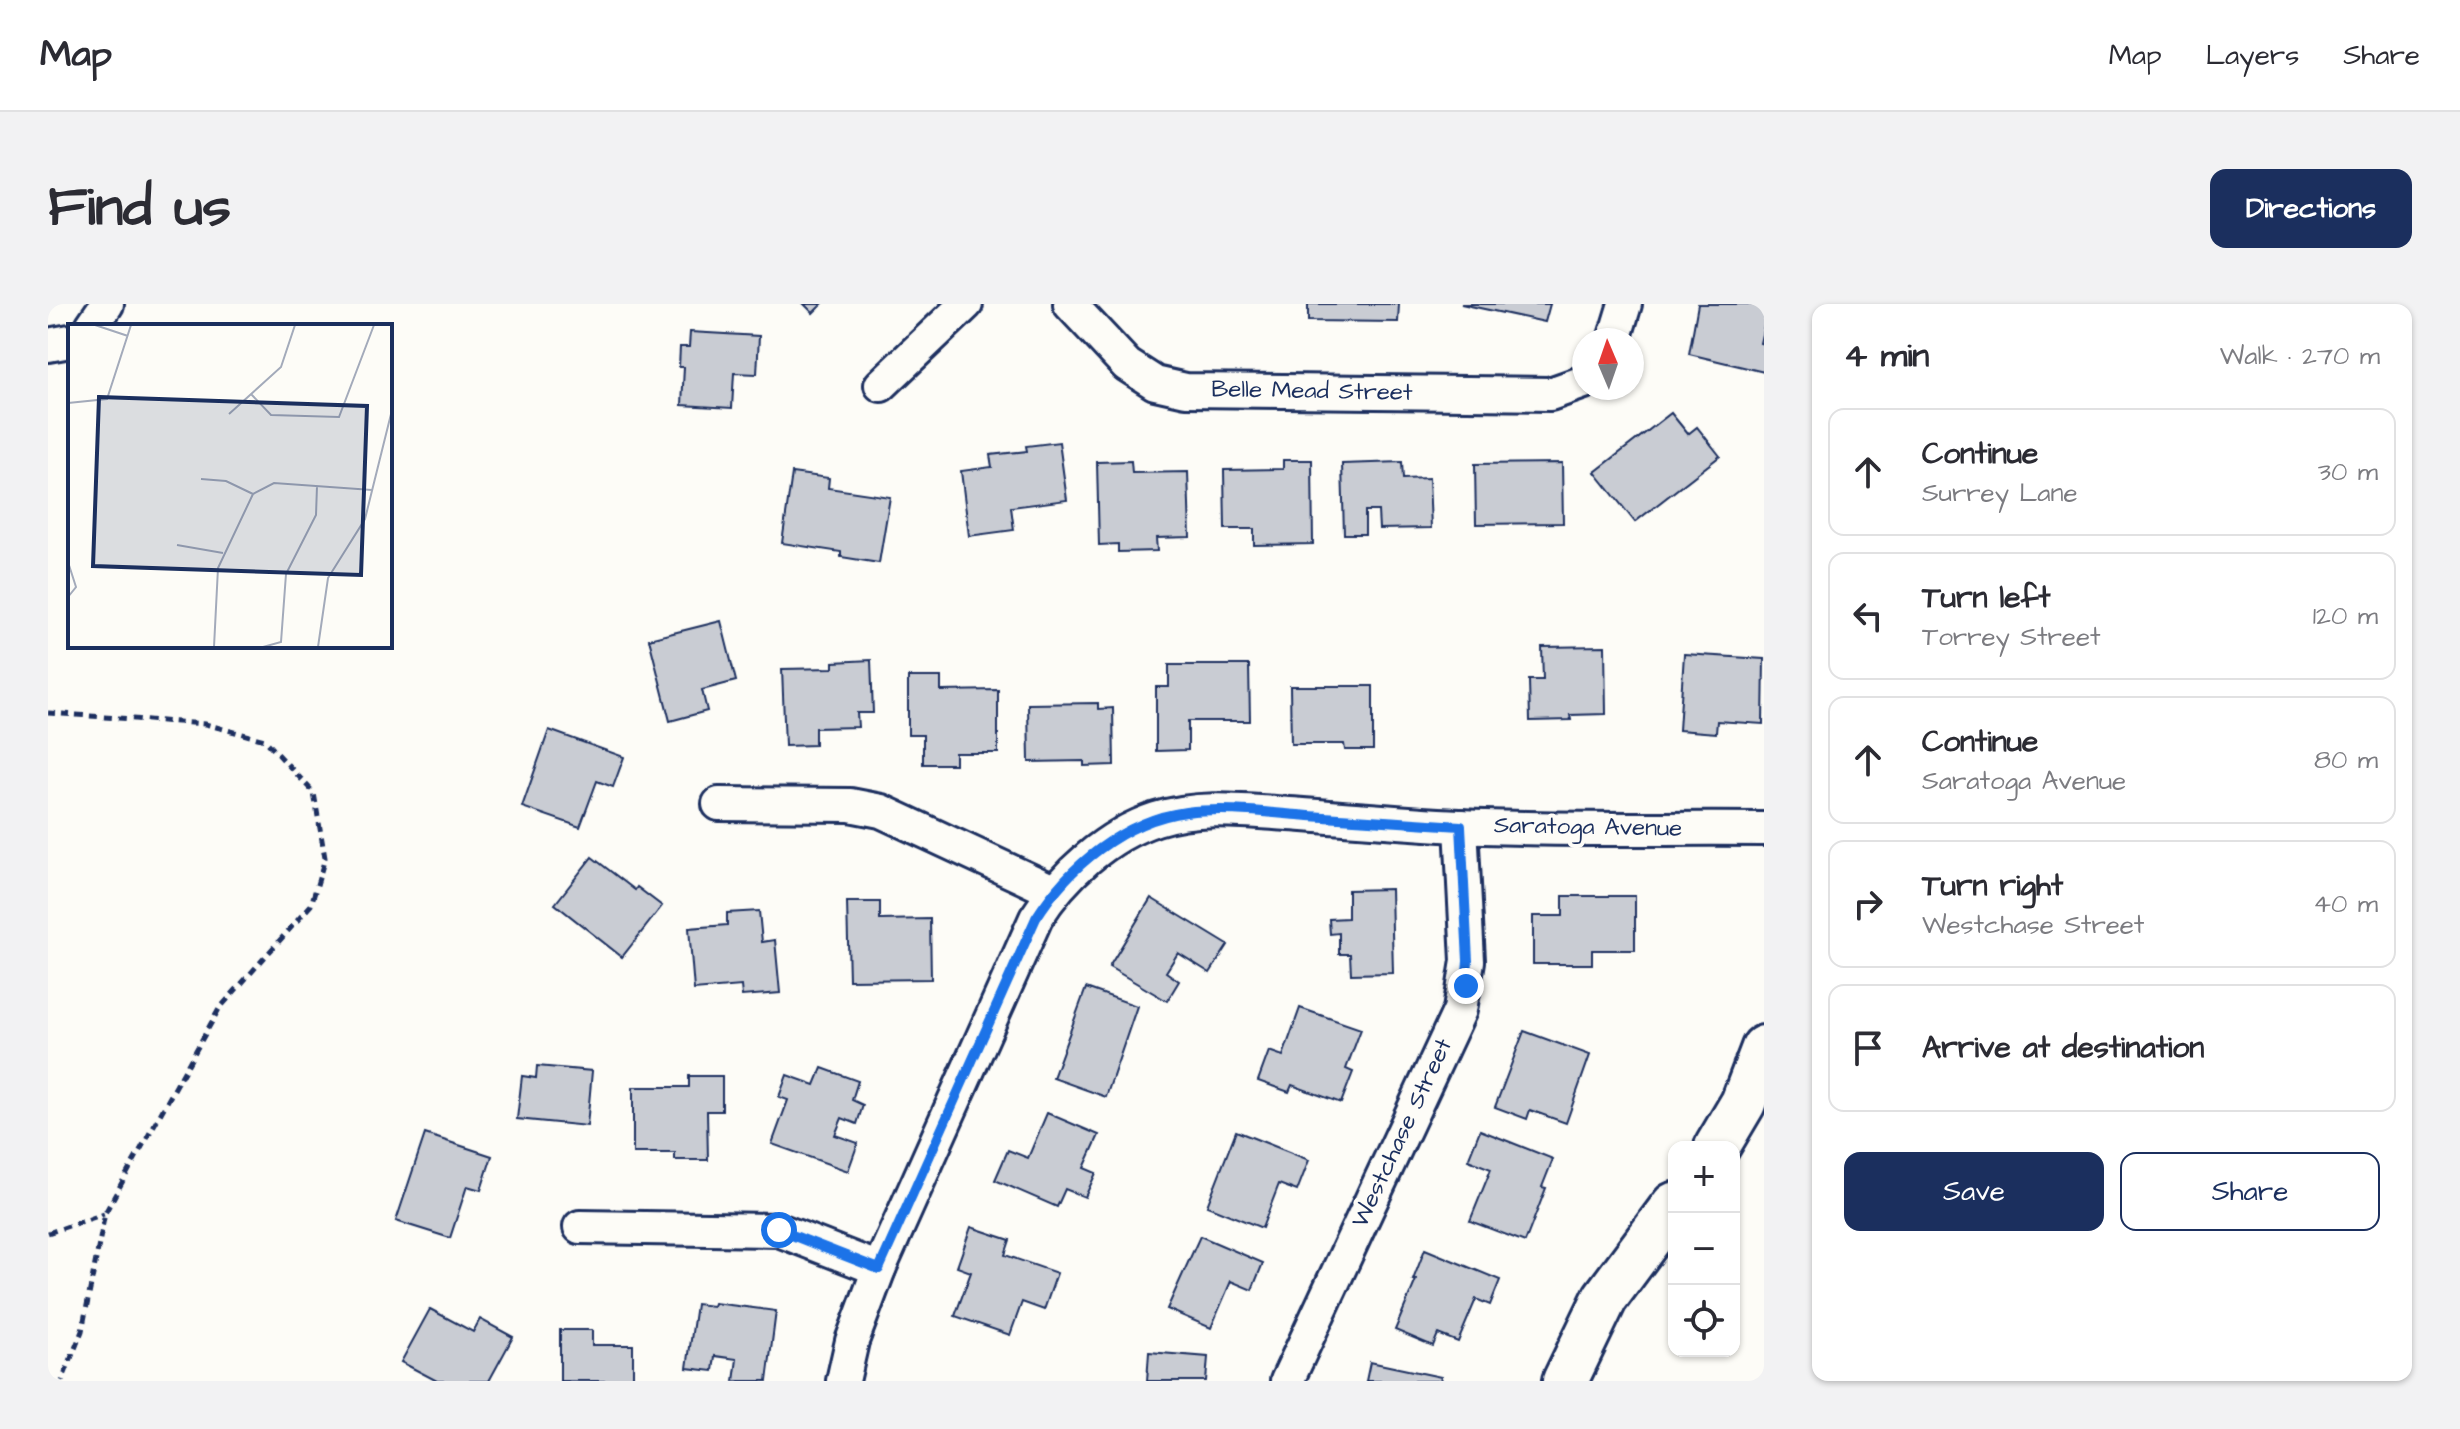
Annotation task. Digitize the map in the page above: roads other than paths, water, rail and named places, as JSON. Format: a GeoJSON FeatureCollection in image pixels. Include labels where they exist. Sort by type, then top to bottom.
{"type":"FeatureCollection","features":[{"type":"Feature","properties":{"kind":"street"},"geometry":{"type":"LineString","coordinates":[[93,324],[107,304]]}},
{"type":"Feature","properties":{"kind":"street"},"geometry":{"type":"LineString","coordinates":[[881,385],[966,304]]}},
{"type":"Feature","properties":{"kind":"street","name":"Belle Mead Street"},"geometry":{"type":"LineString","coordinates":[[1070,304],[1127,365],[1155,383],[1186,390],[1550,394],[1572,386]]}},
{"type":"Feature","properties":{"kind":"street"},"geometry":{"type":"LineString","coordinates":[[1618,328],[1625,304]]}},
{"type":"Feature","properties":{"kind":"street"},"geometry":{"type":"LineString","coordinates":[[48,345],[68,341]]}},
{"type":"Feature","properties":{"kind":"street"},"geometry":{"type":"LineString","coordinates":[[719,804],[850,805],[881,811],[1053,891]]}},
{"type":"Feature","properties":{"kind":"street","name":"Saratoga Avenue"},"geometry":{"type":"LineString","coordinates":[[843,1381],[852,1341],[879,1269],[1036,918],[1053,891],[1075,868],[1128,833],[1175,814],[1227,810],[1461,826],[1764,829]]}},
{"type":"Feature","properties":{"kind":"street","name":"Westchase Street"},"geometry":{"type":"LineString","coordinates":[[1287,1381],[1460,1010],[1468,961],[1461,826]]}},
{"type":"Feature","properties":{"kind":"street"},"geometry":{"type":"LineString","coordinates":[[1721,1141],[1743,1103],[1764,1048]]}},
{"type":"Feature","properties":{"kind":"street"},"geometry":{"type":"LineString","coordinates":[[1565,1381],[1605,1298],[1668,1213]]}},
{"type":"Feature","properties":{"kind":"street"},"geometry":{"type":"LineString","coordinates":[[580,1227],[779,1230],[879,1269]]}}]}
